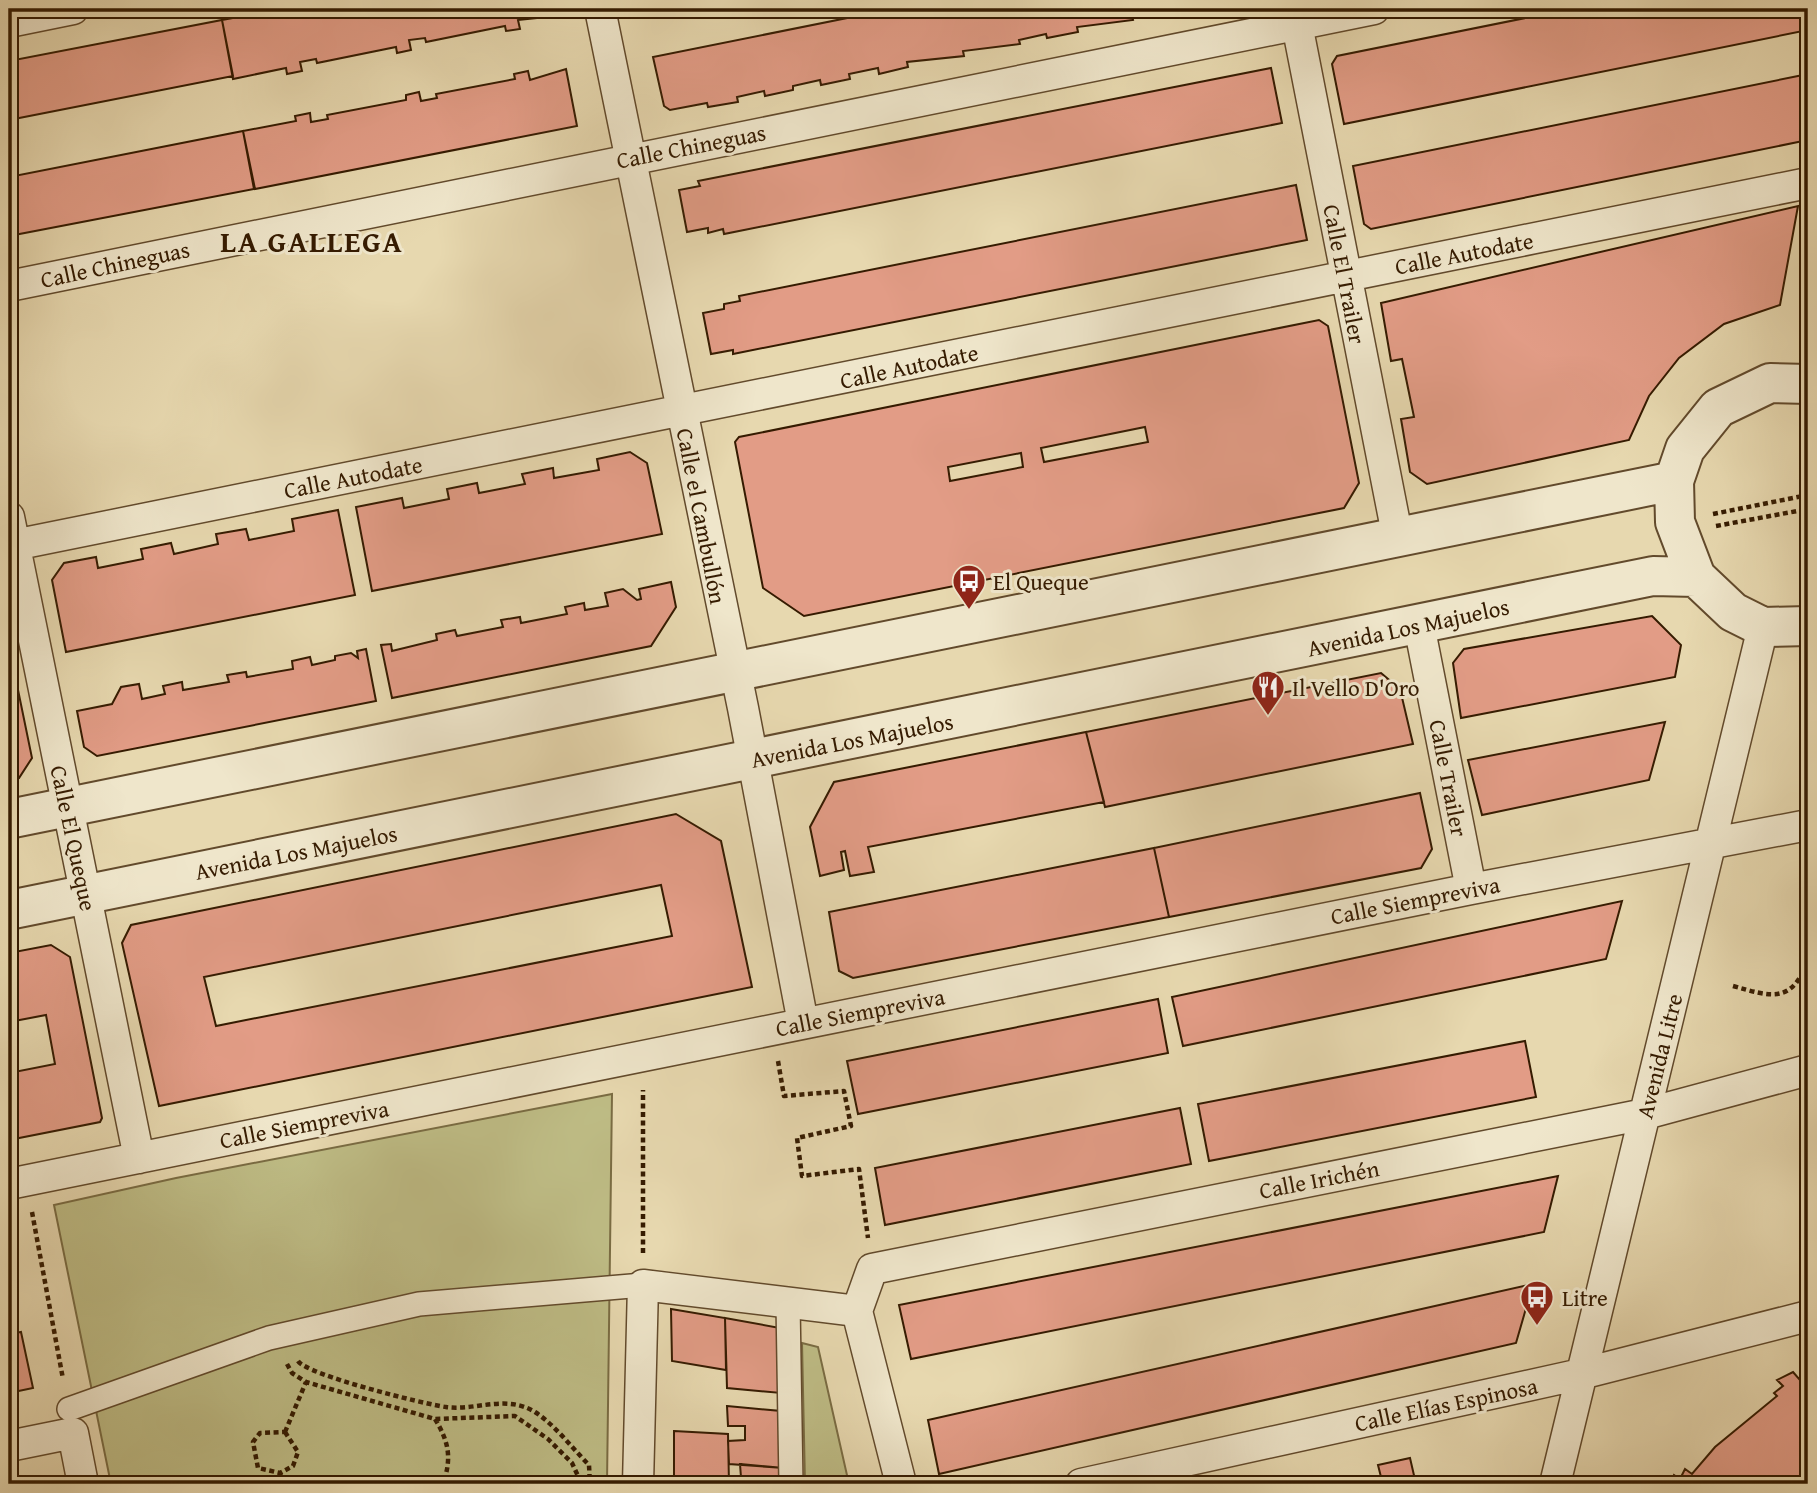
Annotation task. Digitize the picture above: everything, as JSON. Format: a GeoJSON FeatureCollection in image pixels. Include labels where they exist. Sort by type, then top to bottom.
{"type":"FeatureCollection","features":[{"type":"Feature","properties":{"kind":"street"},"geometry":{"type":"LineString","coordinates":[[9,22],[73,9]]}},
{"type":"Feature","properties":{"kind":"street","name":"Calle el Cambullón"},"geometry":{"type":"LineString","coordinates":[[600,9],[803,1023]]}},
{"type":"Feature","properties":{"kind":"street","name":"Calle Chineguas"},"geometry":{"type":"LineString","coordinates":[[9,286],[630,159],[1296,16],[1374,9]]}},
{"type":"Feature","properties":{"kind":"street","name":"Calle El Trailer"},"geometry":{"type":"LineString","coordinates":[[1296,16],[1398,539]]}},
{"type":"Feature","properties":{"kind":"street","name":"Calle Autodate"},"geometry":{"type":"LineString","coordinates":[[10,536],[681,412],[1808,183]]}},
{"type":"Feature","properties":{"kind":"street"},"geometry":{"type":"LineString","coordinates":[[1808,384],[1770,383],[1718,408],[1685,449],[1674,481],[1675,522],[1696,577],[1733,612],[1763,627],[1808,626]]}},
{"type":"Feature","properties":{"kind":"street"},"geometry":{"type":"LineString","coordinates":[[9,819],[1674,481]]}},
{"type":"Feature","properties":{"kind":"street","name":"Calle El Queque"},"geometry":{"type":"LineString","coordinates":[[10,536],[87,895],[139,1158]]}},
{"type":"Feature","properties":{"kind":"street","name":"Avenida Los Majuelos"},"geometry":{"type":"LineString","coordinates":[[9,911],[1653,576],[1696,577]]}},
{"type":"Feature","properties":{"kind":"street","name":"Calle Trailer"},"geometry":{"type":"LineString","coordinates":[[1419,625],[1471,889]]}},
{"type":"Feature","properties":{"kind":"street","name":"Avenida Litre"},"geometry":{"type":"LineString","coordinates":[[1555,1484],[1763,627]]}},
{"type":"Feature","properties":{"kind":"street","name":"Calle Siempreviva"},"geometry":{"type":"LineString","coordinates":[[17,1182],[1471,889],[1808,825]]}},
{"type":"Feature","properties":{"kind":"street","name":"Calle Irichén"},"geometry":{"type":"LineString","coordinates":[[872,1269],[1645,1114],[1808,1070]]}},
{"type":"Feature","properties":{"kind":"street"},"geometry":{"type":"LineString","coordinates":[[872,1269],[857,1311],[901,1484]]}},
{"type":"Feature","properties":{"kind":"street"},"geometry":{"type":"LineString","coordinates":[[9,1446],[275,1336],[419,1304],[643,1285],[857,1311]]}},
{"type":"Feature","properties":{"kind":"street"},"geometry":{"type":"LineString","coordinates":[[639,1484],[643,1285]]}},
{"type":"Feature","properties":{"kind":"street"},"geometry":{"type":"LineString","coordinates":[[788,1303],[791,1484]]}},
{"type":"Feature","properties":{"kind":"street","name":"Calle Elías Espinosa"},"geometry":{"type":"LineString","coordinates":[[1081,1484],[1581,1374],[1808,1316]]}},
{"type":"Feature","properties":{"kind":"street"},"geometry":{"type":"LineString","coordinates":[[71,1421],[83,1484]]}},
{"type":"Feature","properties":{"kind":"path"},"geometry":{"type":"LineString","coordinates":[[1733,986],[1763,996],[1790,991],[1801,980],[1808,960]]}},
{"type":"Feature","properties":{"kind":"path"},"geometry":{"type":"LineString","coordinates":[[771,1029],[784,1096],[844,1091],[851,1126],[797,1138],[802,1176],[859,1170],[872,1269]]}},
{"type":"Feature","properties":{"kind":"path"},"geometry":{"type":"LineString","coordinates":[[643,1056],[643,1285]]}},
{"type":"Feature","properties":{"kind":"path"},"geometry":{"type":"LineString","coordinates":[[17,1182],[71,1421]]}},
{"type":"Feature","properties":{"kind":"path"},"geometry":{"type":"LineString","coordinates":[[275,1336],[292,1373],[306,1382],[435,1419],[515,1416],[548,1439],[572,1463],[578,1476],[573,1484]]}},
{"type":"Feature","properties":{"kind":"path"},"geometry":{"type":"LineString","coordinates":[[275,1336],[301,1366],[323,1376],[448,1408],[497,1402],[535,1412],[589,1465],[590,1484]]}},
{"type":"Feature","properties":{"kind":"path"},"geometry":{"type":"LineString","coordinates":[[285,1432],[306,1382]]}},
{"type":"Feature","properties":{"kind":"path"},"geometry":{"type":"LineString","coordinates":[[435,1419],[449,1441],[449,1466],[443,1484]]}},
{"type":"Feature","properties":{"kind":"path"},"geometry":{"type":"LineString","coordinates":[[285,1432],[298,1452],[293,1466],[280,1474],[258,1468],[253,1442],[260,1433],[285,1432]]}},
{"type":"Feature","properties":{"kind":"path"},"geometry":{"type":"LineString","coordinates":[[280,1474],[283,1484]]}},
{"type":"Feature","properties":{"kind":"shaded area"},"geometry":{"type":"Polygon","coordinates":[[[612,1094],[607,1484],[111,1484],[54,1205],[176,1178],[612,1094]]]}},
{"type":"Feature","properties":{"kind":"shaded area"},"geometry":{"type":"Polygon","coordinates":[[[802,1343],[818,1347],[849,1484],[805,1484],[802,1343]]]}},
{"type":"Feature","properties":{"kind":"building"},"geometry":{"type":"Polygon","coordinates":[[[281,9],[554,9],[555,16],[518,20],[520,29],[506,31],[505,26],[426,42],[425,38],[409,40],[411,50],[397,53],[396,47],[317,63],[316,59],[300,62],[302,71],[287,74],[286,68],[233,79],[222,20],[281,9]]]}},
{"type":"Feature","properties":{"kind":"building"},"geometry":{"type":"Polygon","coordinates":[[[892,9],[1189,9],[1160,15],[1159,11],[1132,16],[1133,20],[1077,27],[1078,32],[1047,38],[1046,34],[1019,40],[1020,44],[963,51],[964,56],[907,62],[908,67],[879,74],[878,68],[849,74],[850,79],[821,85],[820,80],[765,96],[764,91],[737,97],[738,102],[708,107],[707,103],[670,110],[664,106],[653,57],[892,9]]]}},
{"type":"Feature","properties":{"kind":"building"},"geometry":{"type":"Polygon","coordinates":[[[1570,9],[1808,9],[1808,30],[1344,124],[1332,64],[1337,56],[1570,9]]]}},
{"type":"Feature","properties":{"kind":"building"},"geometry":{"type":"Polygon","coordinates":[[[222,20],[233,76],[9,120],[9,61],[222,20]]]}},
{"type":"Feature","properties":{"kind":"building"},"geometry":{"type":"Polygon","coordinates":[[[1271,68],[1282,123],[724,234],[723,229],[708,233],[708,228],[687,232],[679,190],[700,186],[698,181],[1271,68]]]}},
{"type":"Feature","properties":{"kind":"building"},"geometry":{"type":"Polygon","coordinates":[[[566,69],[577,126],[255,189],[243,131],[296,121],[295,116],[310,113],[311,122],[328,119],[327,115],[406,100],[406,95],[419,92],[421,101],[437,98],[436,94],[515,79],[514,74],[528,71],[530,80],[566,69]]]}},
{"type":"Feature","properties":{"kind":"building"},"geometry":{"type":"Polygon","coordinates":[[[1808,74],[1808,140],[1371,229],[1364,224],[1353,166],[1808,74]]]}},
{"type":"Feature","properties":{"kind":"building"},"geometry":{"type":"Polygon","coordinates":[[[243,131],[254,189],[9,236],[9,177],[243,131]]]}},
{"type":"Feature","properties":{"kind":"building"},"geometry":{"type":"Polygon","coordinates":[[[1296,185],[1307,240],[733,354],[733,350],[711,354],[703,313],[724,309],[724,304],[740,301],[739,296],[1296,185]]]}},
{"type":"Feature","properties":{"kind":"building"},"geometry":{"type":"Polygon","coordinates":[[[1798,206],[1780,305],[1724,324],[1679,358],[1649,396],[1629,440],[1427,484],[1410,472],[1401,419],[1414,417],[1402,359],[1391,361],[1381,303],[1798,206]]]}},
{"type":"Feature","properties":{"kind":"building"},"geometry":{"type":"Polygon","coordinates":[[[1319,320],[1328,326],[1359,483],[1344,508],[804,616],[763,588],[735,442],[739,437],[1319,320]],[[1145,427],[1041,448],[1044,462],[1148,442],[1145,427]],[[1021,453],[948,467],[950,481],[1023,467],[1021,453]]]}},
{"type":"Feature","properties":{"kind":"building"},"geometry":{"type":"Polygon","coordinates":[[[630,452],[647,463],[662,534],[372,591],[356,507],[402,498],[404,508],[449,499],[447,489],[477,483],[479,493],[525,484],[522,474],[553,468],[554,478],[599,470],[597,459],[630,452]]]}},
{"type":"Feature","properties":{"kind":"building"},"geometry":{"type":"Polygon","coordinates":[[[338,510],[355,595],[66,652],[52,580],[64,563],[96,557],[98,568],[143,559],[141,549],[171,543],[174,554],[218,544],[216,534],[246,529],[249,540],[294,531],[292,519],[338,510]]]}},
{"type":"Feature","properties":{"kind":"building"},"geometry":{"type":"Polygon","coordinates":[[[671,582],[676,607],[651,646],[392,698],[381,645],[391,644],[392,651],[437,640],[436,634],[455,630],[457,636],[503,627],[501,620],[520,617],[521,623],[567,614],[565,607],[584,603],[585,610],[608,606],[605,593],[623,589],[637,600],[641,599],[639,589],[671,582]]]}},
{"type":"Feature","properties":{"kind":"building"},"geometry":{"type":"Polygon","coordinates":[[[1652,616],[1681,645],[1675,677],[1461,718],[1453,663],[1464,649],[1652,616]]]}},
{"type":"Feature","properties":{"kind":"building"},"geometry":{"type":"Polygon","coordinates":[[[9,646],[32,758],[19,778],[9,780],[9,646]]]}},
{"type":"Feature","properties":{"kind":"building"},"geometry":{"type":"Polygon","coordinates":[[[366,649],[376,701],[97,756],[84,747],[77,711],[112,704],[121,687],[139,684],[142,699],[165,694],[163,686],[182,682],[183,690],[229,682],[227,675],[246,672],[247,677],[293,669],[292,661],[310,657],[312,665],[351,653],[358,658],[357,651],[366,649]]]}},
{"type":"Feature","properties":{"kind":"building"},"geometry":{"type":"Polygon","coordinates":[[[1381,673],[1400,689],[1413,744],[1105,807],[1086,732],[1381,673]]]}},
{"type":"Feature","properties":{"kind":"building"},"geometry":{"type":"Polygon","coordinates":[[[1665,722],[1649,780],[1482,815],[1468,760],[1665,722]]]}},
{"type":"Feature","properties":{"kind":"building"},"geometry":{"type":"Polygon","coordinates":[[[1086,732],[1104,802],[868,847],[874,872],[850,876],[845,851],[841,852],[844,870],[820,876],[810,827],[834,782],[1086,732]]]}},
{"type":"Feature","properties":{"kind":"building"},"geometry":{"type":"Polygon","coordinates":[[[1420,793],[1432,849],[1421,868],[1169,917],[1154,848],[1420,793]]]}},
{"type":"Feature","properties":{"kind":"building"},"geometry":{"type":"Polygon","coordinates":[[[676,814],[721,841],[752,987],[159,1106],[122,943],[131,925],[676,814]],[[661,885],[204,977],[216,1026],[672,936],[661,885]]]}},
{"type":"Feature","properties":{"kind":"building"},"geometry":{"type":"Polygon","coordinates":[[[1154,848],[1169,917],[853,978],[839,971],[829,912],[1154,848]]]}},
{"type":"Feature","properties":{"kind":"building"},"geometry":{"type":"Polygon","coordinates":[[[1622,901],[1606,959],[1183,1046],[1172,997],[1622,901]]]}},
{"type":"Feature","properties":{"kind":"building"},"geometry":{"type":"Polygon","coordinates":[[[51,945],[70,957],[102,1118],[100,1122],[9,1140],[9,1073],[55,1064],[46,1015],[9,1022],[9,953],[51,945]]]}},
{"type":"Feature","properties":{"kind":"building"},"geometry":{"type":"Polygon","coordinates":[[[1158,999],[1168,1053],[858,1114],[847,1061],[1158,999]]]}},
{"type":"Feature","properties":{"kind":"building"},"geometry":{"type":"Polygon","coordinates":[[[1525,1041],[1536,1097],[1209,1161],[1198,1104],[1525,1041]]]}},
{"type":"Feature","properties":{"kind":"building"},"geometry":{"type":"Polygon","coordinates":[[[1180,1108],[1191,1164],[885,1225],[875,1168],[1180,1108]]]}},
{"type":"Feature","properties":{"kind":"building"},"geometry":{"type":"Polygon","coordinates":[[[1558,1176],[1544,1232],[911,1359],[899,1305],[1558,1176]]]}},
{"type":"Feature","properties":{"kind":"building"},"geometry":{"type":"Polygon","coordinates":[[[1533,1284],[1516,1343],[939,1474],[928,1420],[1533,1284]]]}},
{"type":"Feature","properties":{"kind":"building"},"geometry":{"type":"Polygon","coordinates":[[[671,1309],[725,1318],[726,1370],[672,1361],[671,1309]]]}},
{"type":"Feature","properties":{"kind":"building"},"geometry":{"type":"Polygon","coordinates":[[[725,1318],[780,1328],[781,1393],[727,1388],[725,1318]]]}},
{"type":"Feature","properties":{"kind":"building"},"geometry":{"type":"Polygon","coordinates":[[[21,1332],[33,1388],[9,1393],[9,1334],[21,1332]]]}},
{"type":"Feature","properties":{"kind":"building"},"geometry":{"type":"Polygon","coordinates":[[[1793,1372],[1799,1379],[1808,1372],[1808,1484],[1671,1484],[1674,1475],[1680,1479],[1685,1469],[1692,1474],[1715,1447],[1777,1396],[1774,1393],[1783,1386],[1777,1380],[1793,1372]]]}},
{"type":"Feature","properties":{"kind":"building"},"geometry":{"type":"Polygon","coordinates":[[[727,1406],[781,1411],[783,1468],[729,1464],[728,1441],[745,1440],[745,1426],[728,1426],[727,1406]]]}},
{"type":"Feature","properties":{"kind":"building"},"geometry":{"type":"Polygon","coordinates":[[[674,1431],[728,1434],[729,1484],[674,1484],[674,1431]]]}},
{"type":"Feature","properties":{"kind":"building"},"geometry":{"type":"Polygon","coordinates":[[[1410,1458],[1416,1484],[1350,1484],[1381,1477],[1378,1465],[1410,1458]]]}},
{"type":"Feature","properties":{"kind":"building"},"geometry":{"type":"Polygon","coordinates":[[[740,1464],[783,1468],[784,1484],[729,1484],[729,1478],[741,1477],[740,1464]]]}},
{"type":"Feature","properties":{"kind":"place","name":"El Queque"},"geometry":{"type":"Point","coordinates":[969,611]}},
{"type":"Feature","properties":{"kind":"place","name":"Il Vello D'Oro"},"geometry":{"type":"Point","coordinates":[1268,717]}},
{"type":"Feature","properties":{"kind":"place","name":"Litre"},"geometry":{"type":"Point","coordinates":[1537,1327]}},
{"type":"Feature","properties":{"kind":"district","name":"LA GALLEGA"},"geometry":{"type":"Point","coordinates":[312,241]}}]}
